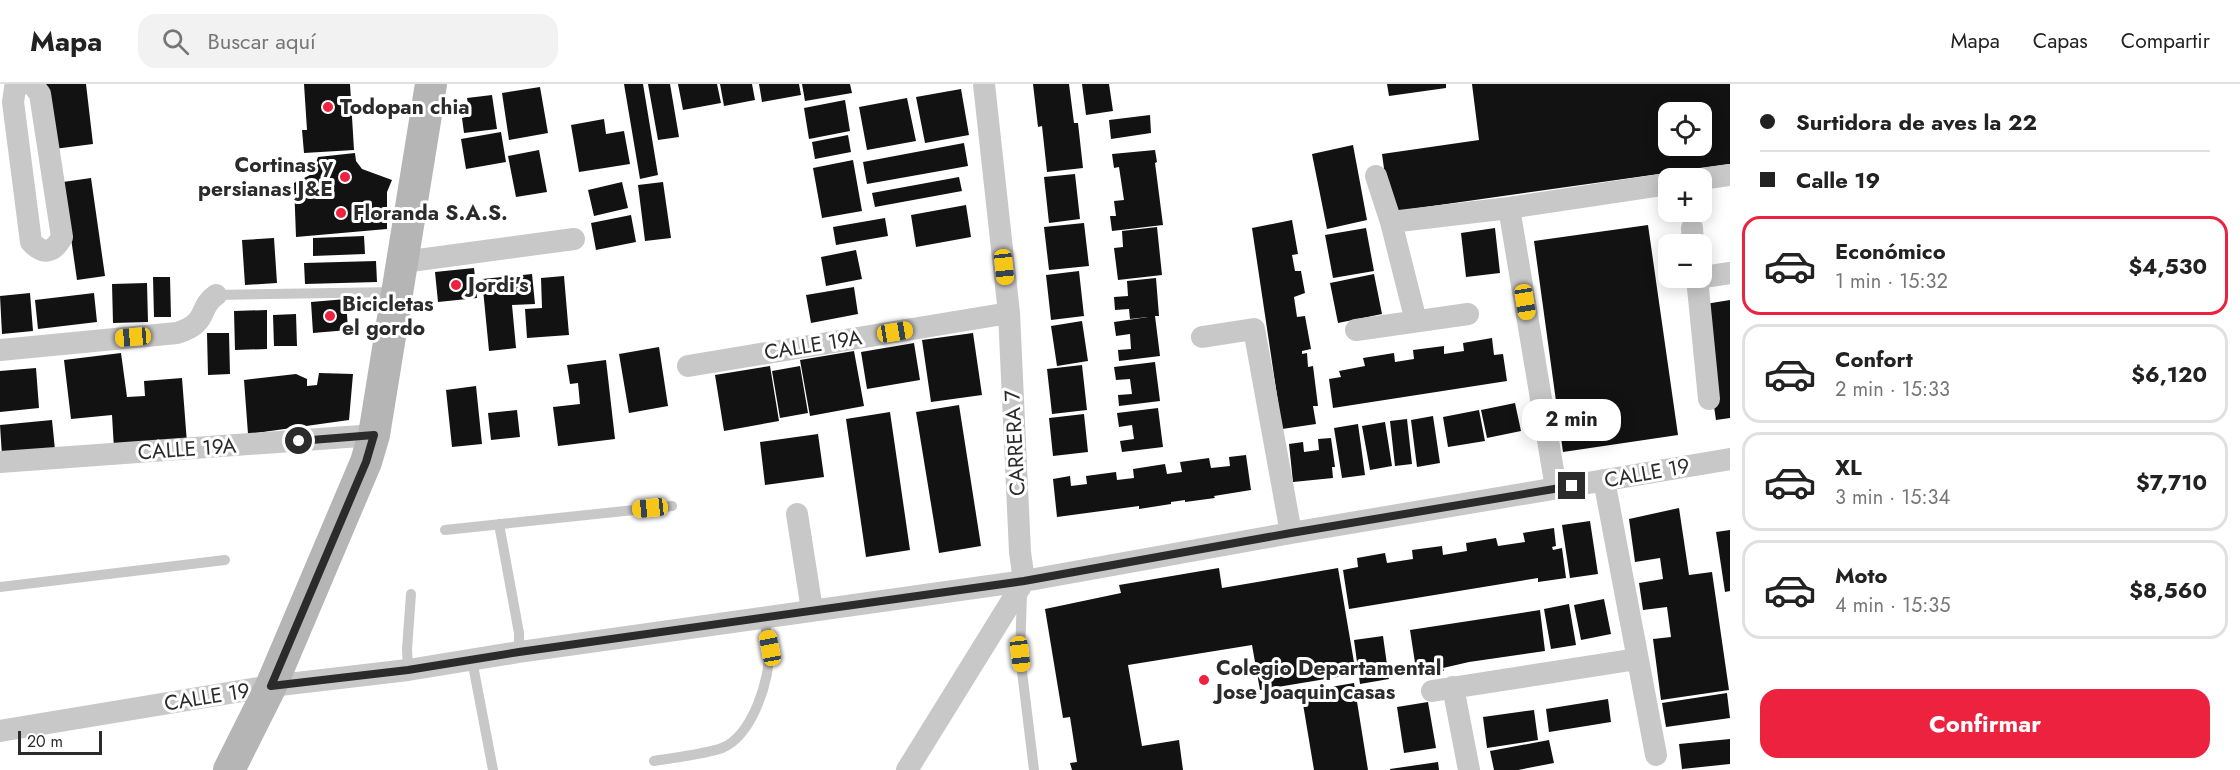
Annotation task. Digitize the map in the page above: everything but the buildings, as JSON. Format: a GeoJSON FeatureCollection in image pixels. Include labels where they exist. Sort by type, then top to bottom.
{"type":"FeatureCollection","features":[{"type":"Feature","properties":{"kind":"main road"},"geometry":{"type":"LineString","coordinates":[[229,770],[271,686],[366,462],[374,435],[431,84]]}},
{"type":"Feature","properties":{"kind":"street"},"geometry":{"type":"LineString","coordinates":[[22,84],[15,88],[13,102],[32,242],[38,249],[46,251],[56,247],[62,237],[40,94],[32,84]]}},
{"type":"Feature","properties":{"kind":"street","name":"CARRERA 7"},"geometry":{"type":"LineString","coordinates":[[984,84],[1009,313],[1020,552],[1024,581]]}},
{"type":"Feature","properties":{"kind":"street"},"geometry":{"type":"LineString","coordinates":[[1712,177],[1730,175]]}},
{"type":"Feature","properties":{"kind":"street"},"geometry":{"type":"LineString","coordinates":[[1376,176],[1391,222],[1416,321]]}},
{"type":"Feature","properties":{"kind":"street"},"geometry":{"type":"LineString","coordinates":[[1391,222],[1509,208],[1658,186]]}},
{"type":"Feature","properties":{"kind":"street"},"geometry":{"type":"LineString","coordinates":[[1509,208],[1556,488]]}},
{"type":"Feature","properties":{"kind":"street"},"geometry":{"type":"LineString","coordinates":[[401,277],[574,239]]}},
{"type":"Feature","properties":{"kind":"street"},"geometry":{"type":"LineString","coordinates":[[1712,276],[1730,273]]}},
{"type":"Feature","properties":{"kind":"street"},"geometry":{"type":"LineString","coordinates":[[1698,288],[1709,399]]}},
{"type":"Feature","properties":{"kind":"street"},"geometry":{"type":"LineString","coordinates":[[0,350],[177,333],[188,330],[199,323],[212,298],[216,295]]}},
{"type":"Feature","properties":{"kind":"street","name":"CALLE 19A"},"geometry":{"type":"LineString","coordinates":[[688,366],[1009,313]]}},
{"type":"Feature","properties":{"kind":"street"},"geometry":{"type":"LineString","coordinates":[[1356,330],[1468,314]]}},
{"type":"Feature","properties":{"kind":"street"},"geometry":{"type":"LineString","coordinates":[[1202,337],[1254,329],[1291,533]]}},
{"type":"Feature","properties":{"kind":"street","name":"CALLE 19A"},"geometry":{"type":"LineString","coordinates":[[0,462],[374,435]]}},
{"type":"Feature","properties":{"kind":"street","name":"CALLE 19"},"geometry":{"type":"LineString","coordinates":[[0,731],[271,686],[408,670],[519,652],[1024,581],[1291,533],[1730,459]]}},
{"type":"Feature","properties":{"kind":"street"},"geometry":{"type":"LineString","coordinates":[[1604,480],[1656,755]]}},
{"type":"Feature","properties":{"kind":"street"},"geometry":{"type":"LineString","coordinates":[[796,514],[812,610]]}},
{"type":"Feature","properties":{"kind":"street"},"geometry":{"type":"LineString","coordinates":[[907,770],[1024,581]]}},
{"type":"Feature","properties":{"kind":"street"},"geometry":{"type":"LineString","coordinates":[[1469,770],[1442,689],[1638,659]]}},
{"type":"Feature","properties":{"kind":"lane"},"geometry":{"type":"LineString","coordinates":[[216,295],[401,277]]}},
{"type":"Feature","properties":{"kind":"lane"},"geometry":{"type":"LineString","coordinates":[[445,530],[672,506]]}},
{"type":"Feature","properties":{"kind":"lane"},"geometry":{"type":"LineString","coordinates":[[499,524],[519,633],[519,652]]}},
{"type":"Feature","properties":{"kind":"lane"},"geometry":{"type":"LineString","coordinates":[[0,587],[225,560]]}},
{"type":"Feature","properties":{"kind":"lane"},"geometry":{"type":"LineString","coordinates":[[1024,581],[1020,654],[1034,770]]}},
{"type":"Feature","properties":{"kind":"lane"},"geometry":{"type":"LineString","coordinates":[[408,670],[407,649],[411,594]]}},
{"type":"Feature","properties":{"kind":"lane"},"geometry":{"type":"LineString","coordinates":[[654,761],[723,748],[738,735],[755,714],[768,673],[770,648],[763,617]]}},
{"type":"Feature","properties":{"kind":"lane"},"geometry":{"type":"LineString","coordinates":[[471,660],[493,770]]}},
{"type":"Feature","properties":{"kind":"place","name":"Todopan chia"},"geometry":{"type":"Point","coordinates":[328,107]}},
{"type":"Feature","properties":{"kind":"place","name":"Cortinas y persianas J&E"},"geometry":{"type":"Point","coordinates":[345,177]}},
{"type":"Feature","properties":{"kind":"place","name":"Floranda S.A.S."},"geometry":{"type":"Point","coordinates":[341,213]}},
{"type":"Feature","properties":{"kind":"place","name":"Jordi's"},"geometry":{"type":"Point","coordinates":[456,285]}},
{"type":"Feature","properties":{"kind":"place","name":"Bicicletas el gordo"},"geometry":{"type":"Point","coordinates":[330,316]}},
{"type":"Feature","properties":{"kind":"place","name":"Colegio Departamental Jose Joaquin casas"},"geometry":{"type":"Point","coordinates":[1204,680]}},
{"type":"Feature","properties":{"kind":"route"},"geometry":{"type":"LineString","coordinates":[[299,441],[374,435],[366,462],[271,686],[408,670],[519,652],[1024,581],[1572,486]]}}]}
